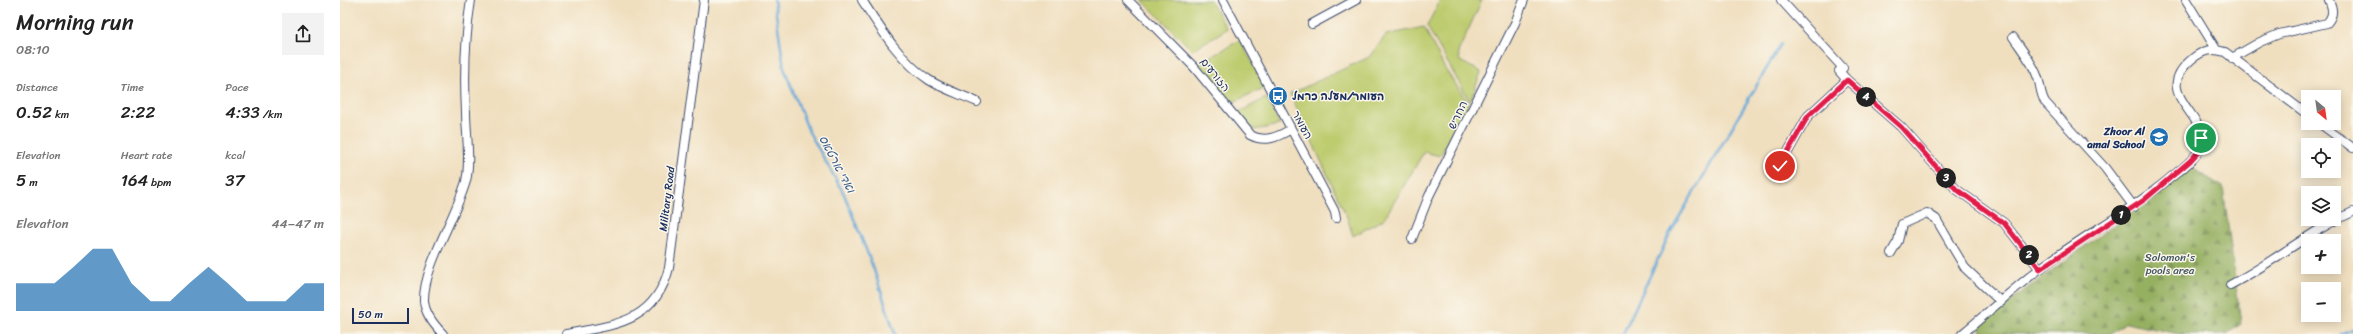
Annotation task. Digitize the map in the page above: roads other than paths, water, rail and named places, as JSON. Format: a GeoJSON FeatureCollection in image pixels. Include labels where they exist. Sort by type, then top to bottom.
{"type":"FeatureCollection","features":[{"type":"Feature","properties":{"kind":"street"},"geometry":{"type":"LineString","coordinates":[[443,334],[429,317],[424,302],[425,290],[428,275],[455,213],[466,179],[464,70],[471,0]]}},
{"type":"Feature","properties":{"kind":"street","name":"Military Road"},"geometry":{"type":"LineString","coordinates":[[566,334],[628,320],[648,307],[658,296],[665,284],[670,260],[704,0]]}},
{"type":"Feature","properties":{"kind":"street"},"geometry":{"type":"LineString","coordinates":[[862,0],[896,50],[914,68],[929,80],[977,102]]}},
{"type":"Feature","properties":{"kind":"street","name":"הזורעים"},"geometry":{"type":"LineString","coordinates":[[1128,0],[1194,67],[1250,135],[1260,139],[1271,138],[1292,129]]}},
{"type":"Feature","properties":{"kind":"street","name":"העומר"},"geometry":{"type":"LineString","coordinates":[[1223,0],[1292,129],[1335,212],[1336,218]]}},
{"type":"Feature","properties":{"kind":"street"},"geometry":{"type":"LineString","coordinates":[[1312,24],[1356,0]]}},
{"type":"Feature","properties":{"kind":"street","name":"החריש"},"geometry":{"type":"LineString","coordinates":[[1412,239],[1429,196],[1515,23],[1524,0]]}},
{"type":"Feature","properties":{"kind":"street"},"geometry":{"type":"LineString","coordinates":[[1781,0],[1843,68],[1839,71],[1847,80],[1901,127],[1956,189],[2004,223],[2040,269]]}},
{"type":"Feature","properties":{"kind":"street"},"geometry":{"type":"LineString","coordinates":[[2186,0],[2216,49]]}},
{"type":"Feature","properties":{"kind":"street"},"geometry":{"type":"LineString","coordinates":[[2232,58],[2260,42],[2279,34],[2327,23],[2331,18],[2333,9],[2329,0]]}},
{"type":"Feature","properties":{"kind":"street"},"geometry":{"type":"LineString","coordinates":[[2014,38],[2031,63],[2039,79],[2040,93],[2045,102],[2106,168],[2134,207]]}},
{"type":"Feature","properties":{"kind":"street"},"geometry":{"type":"LineString","coordinates":[[1962,334],[2040,269],[2134,207],[2190,161],[2199,151],[2201,138],[2198,125],[2182,103],[2175,88],[2176,82],[2185,66],[2205,50],[2216,49],[2225,52],[2301,110]]}},
{"type":"Feature","properties":{"kind":"street"},"geometry":{"type":"LineString","coordinates":[[1780,166],[1808,116],[1847,80]]}},
{"type":"Feature","properties":{"kind":"street"},"geometry":{"type":"LineString","coordinates":[[2329,130],[2353,148]]}},
{"type":"Feature","properties":{"kind":"street"},"geometry":{"type":"LineString","coordinates":[[2230,285],[2267,264],[2296,243],[2353,212]]}},
{"type":"Feature","properties":{"kind":"street"},"geometry":{"type":"LineString","coordinates":[[1891,253],[1898,241],[1902,224],[1927,213],[1936,219],[1965,268],[2001,302]]}},
{"type":"Feature","properties":{"kind":"waterway","name":"ואדי ארטאס"},"geometry":{"type":"LineString","coordinates":[[774,0],[784,68],[809,132],[844,194],[873,267],[895,334]]}},
{"type":"Feature","properties":{"kind":"waterway"},"geometry":{"type":"LineString","coordinates":[[1623,334],[1670,233],[1781,44]]}},
{"type":"Feature","properties":{"kind":"waterway"},"geometry":{"type":"LineString","coordinates":[[2341,334],[2353,329]]}},
{"type":"Feature","properties":{"kind":"place","name":"העומר/מעלה כרמל"},"geometry":{"type":"Point","coordinates":[1278,96]}},
{"type":"Feature","properties":{"kind":"place","name":"Zhoor Al amal School"},"geometry":{"type":"Point","coordinates":[2159,137]}},
{"type":"Feature","properties":{"kind":"park label","name":"Solomon's pools area"},"geometry":{"type":"Point","coordinates":[2170,263]}}]}
